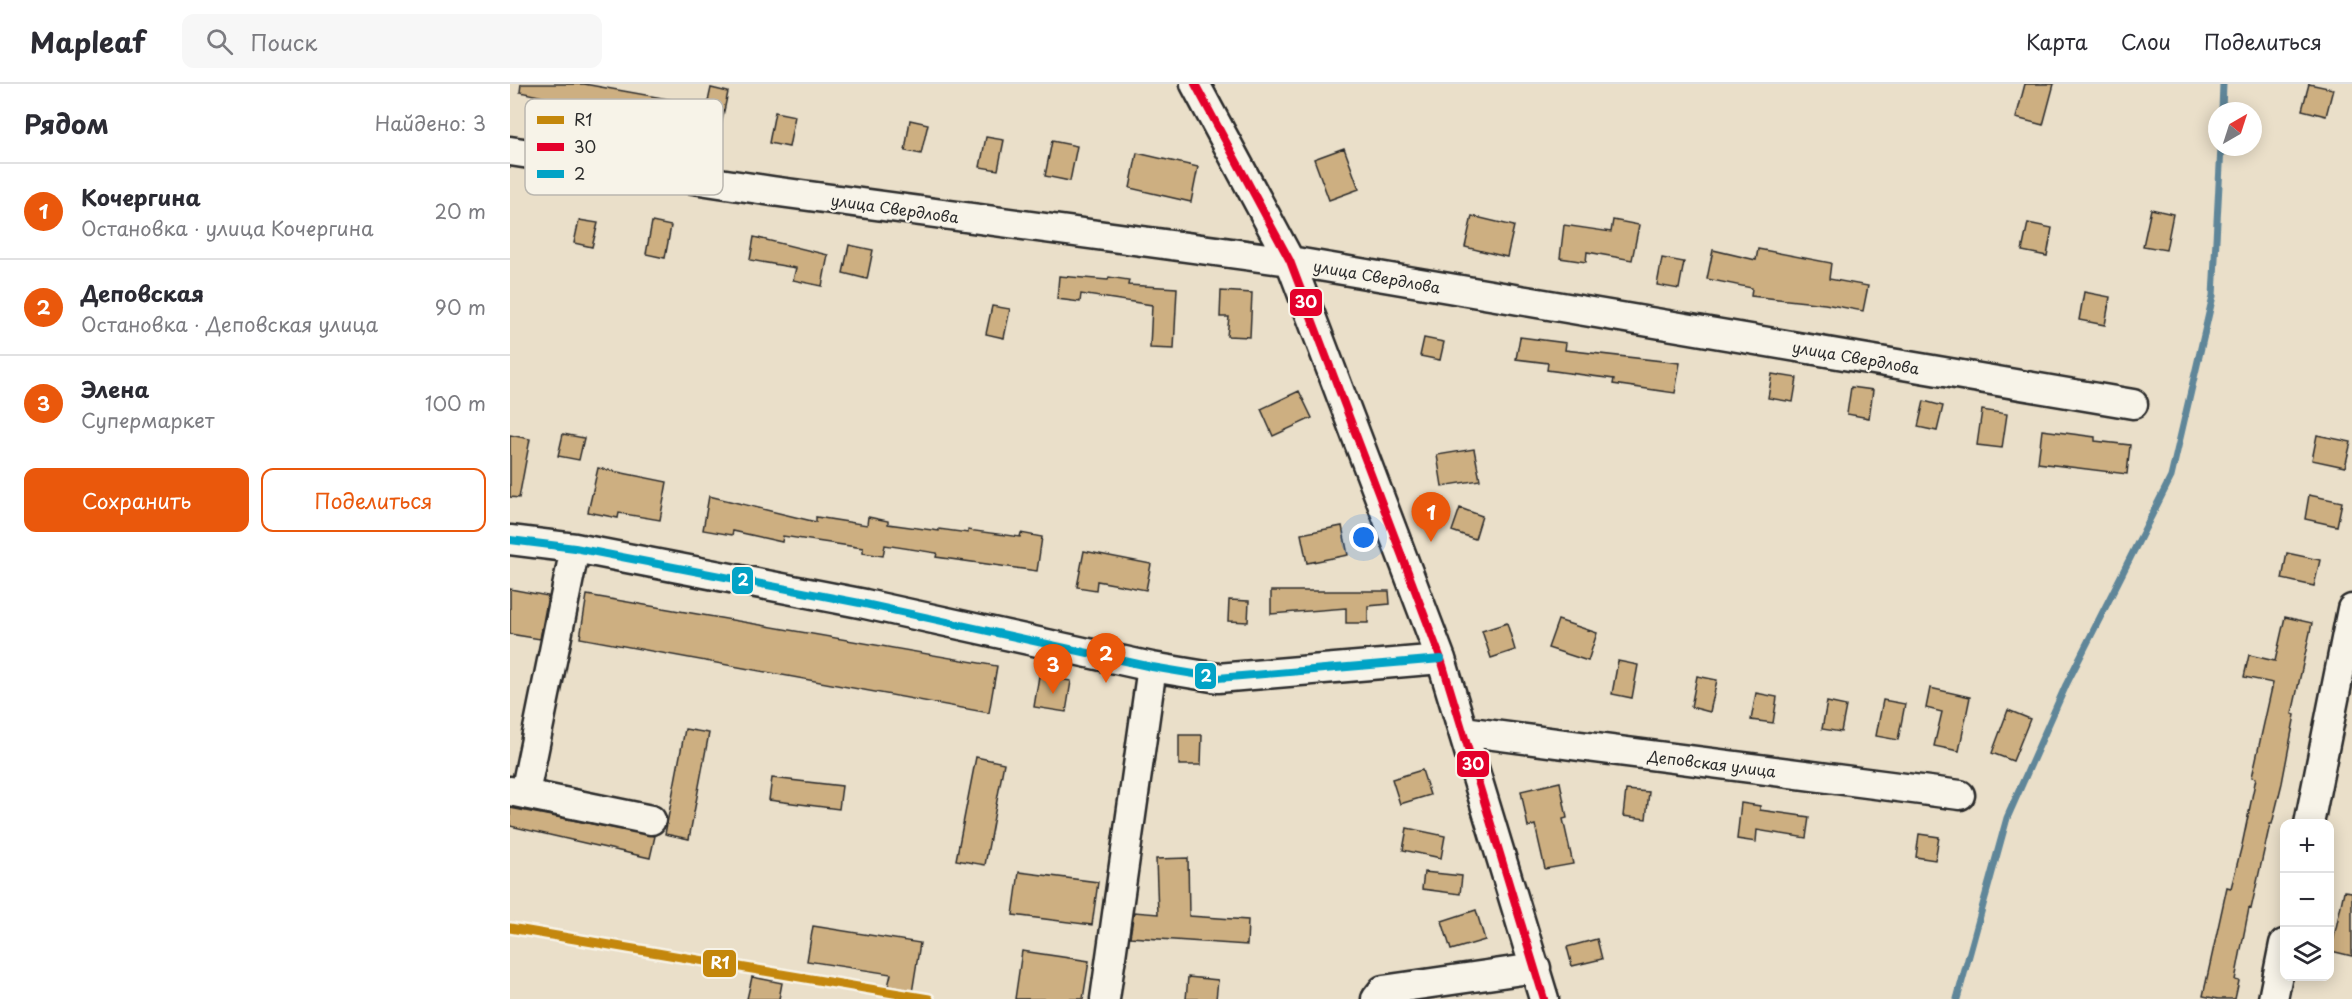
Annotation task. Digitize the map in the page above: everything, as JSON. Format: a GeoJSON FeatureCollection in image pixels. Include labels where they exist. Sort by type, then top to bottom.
{"type":"FeatureCollection","features":[{"type":"Feature","properties":{"kind":"street"},"geometry":{"type":"LineString","coordinates":[[1195,84],[1290,261],[1441,659],[1545,999]]}},
{"type":"Feature","properties":{"kind":"street","name":"улица Свердлова"},"geometry":{"type":"LineString","coordinates":[[510,151],[525,153]]}},
{"type":"Feature","properties":{"kind":"street","name":"улица Свердлова"},"geometry":{"type":"LineString","coordinates":[[723,184],[1290,261],[2133,404]]}},
{"type":"Feature","properties":{"kind":"street"},"geometry":{"type":"LineString","coordinates":[[510,540],[575,548],[865,604],[1152,667],[1218,678],[1441,659]]}},
{"type":"Feature","properties":{"kind":"street"},"geometry":{"type":"LineString","coordinates":[[575,548],[518,792],[651,820]]}},
{"type":"Feature","properties":{"kind":"street"},"geometry":{"type":"LineString","coordinates":[[2310,819],[2352,609]]}},
{"type":"Feature","properties":{"kind":"street"},"geometry":{"type":"LineString","coordinates":[[1105,999],[1152,667]]}},
{"type":"Feature","properties":{"kind":"street","name":"Деповская улица"},"geometry":{"type":"LineString","coordinates":[[1463,731],[1960,795]]}},
{"type":"Feature","properties":{"kind":"street"},"geometry":{"type":"LineString","coordinates":[[2274,999],[2280,966]]}},
{"type":"Feature","properties":{"kind":"street"},"geometry":{"type":"LineString","coordinates":[[1376,999],[1383,990],[1536,968]]}},
{"type":"Feature","properties":{"kind":"building"},"geometry":{"type":"Polygon","coordinates":[[[521,84],[584,84],[668,99],[552,99],[520,92],[521,84]]]}},
{"type":"Feature","properties":{"kind":"building"},"geometry":{"type":"Polygon","coordinates":[[[2025,84],[2054,84],[2043,125],[2016,118],[2025,84]]]}},
{"type":"Feature","properties":{"kind":"building"},"geometry":{"type":"Polygon","coordinates":[[[2309,84],[2333,89],[2326,116],[2302,110],[2309,84]]]}},
{"type":"Feature","properties":{"kind":"building"},"geometry":{"type":"Polygon","coordinates":[[[711,88],[728,92],[723,116],[723,99],[709,99],[711,88]]]}},
{"type":"Feature","properties":{"kind":"building"},"geometry":{"type":"Polygon","coordinates":[[[775,112],[795,116],[789,147],[769,143],[775,112]]]}},
{"type":"Feature","properties":{"kind":"building"},"geometry":{"type":"Polygon","coordinates":[[[910,120],[928,124],[921,154],[905,151],[910,120]]]}},
{"type":"Feature","properties":{"kind":"building"},"geometry":{"type":"Polygon","coordinates":[[[986,137],[1004,140],[998,170],[980,167],[986,137]]]}},
{"type":"Feature","properties":{"kind":"building"},"geometry":{"type":"Polygon","coordinates":[[[1052,141],[1077,146],[1070,181],[1045,176],[1052,141]]]}},
{"type":"Feature","properties":{"kind":"building"},"geometry":{"type":"Polygon","coordinates":[[[1344,148],[1359,189],[1329,200],[1314,159],[1344,148]]]}},
{"type":"Feature","properties":{"kind":"building"},"geometry":{"type":"Polygon","coordinates":[[[1137,153],[1198,167],[1191,202],[1130,188],[1137,153]]]}},
{"type":"Feature","properties":{"kind":"building"},"geometry":{"type":"Polygon","coordinates":[[[2151,209],[2173,214],[2166,250],[2143,246],[2151,209]]]}},
{"type":"Feature","properties":{"kind":"building"},"geometry":{"type":"Polygon","coordinates":[[[1472,216],[1514,226],[1507,257],[1465,247],[1472,216]]]}},
{"type":"Feature","properties":{"kind":"building"},"geometry":{"type":"Polygon","coordinates":[[[579,220],[598,223],[592,247],[574,243],[579,220]]]}},
{"type":"Feature","properties":{"kind":"building"},"geometry":{"type":"Polygon","coordinates":[[[1613,220],[1639,225],[1632,260],[1587,252],[1586,262],[1560,258],[1564,225],[1611,232],[1613,220]]]}},
{"type":"Feature","properties":{"kind":"building"},"geometry":{"type":"Polygon","coordinates":[[[652,222],[671,226],[665,258],[646,254],[652,222]]]}},
{"type":"Feature","properties":{"kind":"building"},"geometry":{"type":"Polygon","coordinates":[[[2028,223],[2052,228],[2047,256],[2022,251],[2028,223]]]}},
{"type":"Feature","properties":{"kind":"building"},"geometry":{"type":"Polygon","coordinates":[[[754,237],[828,255],[822,286],[793,280],[796,268],[750,260],[754,237]]]}},
{"type":"Feature","properties":{"kind":"building"},"geometry":{"type":"Polygon","coordinates":[[[849,245],[873,250],[867,279],[843,273],[849,245]]]}},
{"type":"Feature","properties":{"kind":"building"},"geometry":{"type":"Polygon","coordinates":[[[1758,249],[1831,263],[1829,279],[1868,286],[1863,311],[1825,304],[1751,296],[1752,288],[1707,279],[1713,250],[1756,260],[1758,249]]]}},
{"type":"Feature","properties":{"kind":"building"},"geometry":{"type":"Polygon","coordinates":[[[1662,258],[1684,262],[1679,289],[1657,285],[1662,258]]]}},
{"type":"Feature","properties":{"kind":"building"},"geometry":{"type":"Polygon","coordinates":[[[1059,276],[1108,280],[1109,277],[1129,280],[1128,285],[1177,288],[1174,349],[1150,348],[1152,305],[1081,294],[1080,302],[1057,299],[1059,276]]]}},
{"type":"Feature","properties":{"kind":"building"},"geometry":{"type":"Polygon","coordinates":[[[1221,291],[1252,293],[1250,337],[1227,336],[1229,317],[1220,317],[1221,291]]]}},
{"type":"Feature","properties":{"kind":"building"},"geometry":{"type":"Polygon","coordinates":[[[2084,292],[2110,297],[2105,325],[2079,320],[2084,292]]]}},
{"type":"Feature","properties":{"kind":"building"},"geometry":{"type":"Polygon","coordinates":[[[992,306],[1010,309],[1004,338],[986,334],[992,306]]]}},
{"type":"Feature","properties":{"kind":"building"},"geometry":{"type":"Polygon","coordinates":[[[1520,337],[1566,343],[1565,350],[1680,363],[1675,393],[1613,384],[1614,379],[1547,370],[1548,363],[1516,359],[1520,337]]]}},
{"type":"Feature","properties":{"kind":"building"},"geometry":{"type":"Polygon","coordinates":[[[1424,338],[1444,342],[1440,360],[1420,356],[1424,338]]]}},
{"type":"Feature","properties":{"kind":"building"},"geometry":{"type":"Polygon","coordinates":[[[1772,374],[1797,378],[1793,402],[1768,398],[1772,374]]]}},
{"type":"Feature","properties":{"kind":"building"},"geometry":{"type":"Polygon","coordinates":[[[1851,387],[1873,390],[1869,418],[1847,414],[1851,387]]]}},
{"type":"Feature","properties":{"kind":"building"},"geometry":{"type":"Polygon","coordinates":[[[1299,391],[1312,418],[1273,436],[1261,409],[1299,391]]]}},
{"type":"Feature","properties":{"kind":"building"},"geometry":{"type":"Polygon","coordinates":[[[1924,401],[1943,406],[1937,431],[1918,427],[1924,401]]]}},
{"type":"Feature","properties":{"kind":"building"},"geometry":{"type":"Polygon","coordinates":[[[1982,410],[2007,414],[2002,448],[1977,445],[1982,410]]]}},
{"type":"Feature","properties":{"kind":"building"},"geometry":{"type":"Polygon","coordinates":[[[2042,430],[2095,437],[2095,441],[2130,445],[2127,474],[2038,463],[2042,430]]]}},
{"type":"Feature","properties":{"kind":"building"},"geometry":{"type":"Polygon","coordinates":[[[563,434],[584,438],[579,460],[558,456],[563,434]]]}},
{"type":"Feature","properties":{"kind":"building"},"geometry":{"type":"Polygon","coordinates":[[[510,435],[530,439],[519,498],[510,497],[510,435]]]}},
{"type":"Feature","properties":{"kind":"building"},"geometry":{"type":"Polygon","coordinates":[[[2317,435],[2351,442],[2345,467],[2312,460],[2317,435]]]}},
{"type":"Feature","properties":{"kind":"building"},"geometry":{"type":"Polygon","coordinates":[[[1474,449],[1480,480],[1442,486],[1437,455],[1474,449]]]}},
{"type":"Feature","properties":{"kind":"building"},"geometry":{"type":"Polygon","coordinates":[[[598,468],[667,482],[660,520],[619,513],[618,518],[588,512],[598,468]]]}},
{"type":"Feature","properties":{"kind":"building"},"geometry":{"type":"Polygon","coordinates":[[[2309,495],[2342,502],[2337,526],[2305,519],[2309,495]]]}},
{"type":"Feature","properties":{"kind":"building"},"geometry":{"type":"Polygon","coordinates":[[[709,496],[816,522],[816,517],[867,525],[868,517],[888,521],[888,524],[939,531],[939,529],[968,533],[968,530],[1020,537],[1021,533],[1042,537],[1037,571],[936,557],[937,553],[885,545],[883,556],[863,553],[863,548],[783,536],[782,542],[733,531],[732,535],[703,530],[709,496]]]}},
{"type":"Feature","properties":{"kind":"building"},"geometry":{"type":"Polygon","coordinates":[[[1460,508],[1482,516],[1475,539],[1452,531],[1460,508]]]}},
{"type":"Feature","properties":{"kind":"building"},"geometry":{"type":"Polygon","coordinates":[[[1342,526],[1348,555],[1307,563],[1301,534],[1342,526]]]}},
{"type":"Feature","properties":{"kind":"building"},"geometry":{"type":"Polygon","coordinates":[[[1084,551],[1151,564],[1146,590],[1097,581],[1096,590],[1077,587],[1084,551]]]}},
{"type":"Feature","properties":{"kind":"building"},"geometry":{"type":"Polygon","coordinates":[[[2287,553],[2320,560],[2314,586],[2282,579],[2287,553]]]}},
{"type":"Feature","properties":{"kind":"building"},"geometry":{"type":"Polygon","coordinates":[[[510,589],[548,596],[540,639],[510,634],[510,589]]]}},
{"type":"Feature","properties":{"kind":"building"},"geometry":{"type":"Polygon","coordinates":[[[1271,591],[1389,591],[1390,604],[1368,606],[1368,623],[1346,623],[1346,608],[1271,614],[1271,591]]]}},
{"type":"Feature","properties":{"kind":"building"},"geometry":{"type":"Polygon","coordinates":[[[587,595],[997,666],[989,713],[580,638],[587,595]]]}},
{"type":"Feature","properties":{"kind":"building"},"geometry":{"type":"Polygon","coordinates":[[[1229,600],[1249,601],[1248,622],[1228,621],[1229,600]]]}},
{"type":"Feature","properties":{"kind":"building"},"geometry":{"type":"Polygon","coordinates":[[[2285,617],[2312,623],[2292,714],[2295,715],[2282,783],[2272,824],[2270,824],[2251,909],[2249,908],[2235,980],[2239,981],[2235,999],[2218,999],[2203,996],[2227,887],[2231,888],[2242,845],[2256,778],[2252,777],[2273,683],[2244,677],[2249,655],[2275,661],[2285,617]]]}},
{"type":"Feature","properties":{"kind":"building"},"geometry":{"type":"Polygon","coordinates":[[[1558,620],[1597,633],[1588,661],[1548,648],[1558,620]]]}},
{"type":"Feature","properties":{"kind":"building"},"geometry":{"type":"Polygon","coordinates":[[[1507,623],[1515,650],[1491,658],[1482,631],[1507,623]]]}},
{"type":"Feature","properties":{"kind":"building"},"geometry":{"type":"Polygon","coordinates":[[[1618,661],[1638,665],[1632,698],[1612,694],[1618,661]]]}},
{"type":"Feature","properties":{"kind":"building"},"geometry":{"type":"Polygon","coordinates":[[[1039,676],[1071,681],[1066,712],[1034,707],[1039,676]]]}},
{"type":"Feature","properties":{"kind":"building"},"geometry":{"type":"Polygon","coordinates":[[[1697,676],[1717,680],[1710,712],[1691,707],[1697,676]]]}},
{"type":"Feature","properties":{"kind":"building"},"geometry":{"type":"Polygon","coordinates":[[[1930,688],[1970,697],[1959,751],[1934,746],[1942,712],[1926,708],[1930,688]]]}},
{"type":"Feature","properties":{"kind":"building"},"geometry":{"type":"Polygon","coordinates":[[[1756,693],[1777,697],[1773,723],[1751,720],[1756,693]]]}},
{"type":"Feature","properties":{"kind":"building"},"geometry":{"type":"Polygon","coordinates":[[[1883,700],[1905,704],[1898,740],[1876,736],[1883,700]]]}},
{"type":"Feature","properties":{"kind":"building"},"geometry":{"type":"Polygon","coordinates":[[[1827,702],[1846,706],[1841,732],[1822,729],[1827,702]]]}},
{"type":"Feature","properties":{"kind":"building"},"geometry":{"type":"Polygon","coordinates":[[[2008,710],[2030,719],[2013,761],[1992,753],[2008,710]]]}},
{"type":"Feature","properties":{"kind":"building"},"geometry":{"type":"Polygon","coordinates":[[[685,729],[709,733],[689,839],[665,834],[685,729]]]}},
{"type":"Feature","properties":{"kind":"building"},"geometry":{"type":"Polygon","coordinates":[[[1179,735],[1202,735],[1201,765],[1179,765],[1179,735]]]}},
{"type":"Feature","properties":{"kind":"building"},"geometry":{"type":"Polygon","coordinates":[[[976,757],[1004,763],[985,865],[956,860],[976,757]]]}},
{"type":"Feature","properties":{"kind":"building"},"geometry":{"type":"Polygon","coordinates":[[[1422,770],[1430,795],[1400,804],[1392,779],[1422,770]]]}},
{"type":"Feature","properties":{"kind":"building"},"geometry":{"type":"Polygon","coordinates":[[[772,778],[842,786],[839,809],[769,800],[772,778]]]}},
{"type":"Feature","properties":{"kind":"building"},"geometry":{"type":"Polygon","coordinates":[[[1560,782],[1567,818],[1563,819],[1573,864],[1545,869],[1535,825],[1528,827],[1521,791],[1560,782]]]}},
{"type":"Feature","properties":{"kind":"building"},"geometry":{"type":"Polygon","coordinates":[[[1626,790],[1649,792],[1646,819],[1623,816],[1626,790]]]}},
{"type":"Feature","properties":{"kind":"building"},"geometry":{"type":"Polygon","coordinates":[[[1741,803],[1760,806],[1760,810],[1809,817],[1806,838],[1757,830],[1756,842],[1737,839],[1741,803]]]}},
{"type":"Feature","properties":{"kind":"building"},"geometry":{"type":"Polygon","coordinates":[[[510,808],[655,836],[650,858],[510,826],[510,808]]]}},
{"type":"Feature","properties":{"kind":"building"},"geometry":{"type":"Polygon","coordinates":[[[1407,828],[1445,836],[1441,858],[1403,850],[1407,828]]]}},
{"type":"Feature","properties":{"kind":"building"},"geometry":{"type":"Polygon","coordinates":[[[1919,834],[1939,837],[1935,860],[1916,857],[1919,834]]]}},
{"type":"Feature","properties":{"kind":"building"},"geometry":{"type":"Polygon","coordinates":[[[1188,858],[1189,916],[1248,920],[1247,945],[1130,937],[1134,912],[1158,914],[1156,859],[1188,858]]]}},
{"type":"Feature","properties":{"kind":"building"},"geometry":{"type":"Polygon","coordinates":[[[1019,872],[1098,882],[1092,925],[1013,915],[1019,872]]]}},
{"type":"Feature","properties":{"kind":"building"},"geometry":{"type":"Polygon","coordinates":[[[1424,872],[1462,876],[1460,894],[1422,889],[1424,872]]]}},
{"type":"Feature","properties":{"kind":"building"},"geometry":{"type":"Polygon","coordinates":[[[2344,891],[2352,892],[2352,956],[2334,952],[2334,937],[2344,891]]]}},
{"type":"Feature","properties":{"kind":"building"},"geometry":{"type":"Polygon","coordinates":[[[1476,910],[1485,940],[1451,950],[1442,921],[1476,910]]]}},
{"type":"Feature","properties":{"kind":"building"},"geometry":{"type":"Polygon","coordinates":[[[813,926],[920,943],[911,999],[885,999],[891,974],[807,961],[813,926]]]}},
{"type":"Feature","properties":{"kind":"building"},"geometry":{"type":"Polygon","coordinates":[[[1597,939],[1602,959],[1572,966],[1567,947],[1597,939]]]}},
{"type":"Feature","properties":{"kind":"building"},"geometry":{"type":"Polygon","coordinates":[[[1022,951],[1089,961],[1083,999],[1015,999],[1022,951]]]}},
{"type":"Feature","properties":{"kind":"building"},"geometry":{"type":"Polygon","coordinates":[[[752,977],[782,983],[779,999],[747,999],[752,977]]]}},
{"type":"Feature","properties":{"kind":"building"},"geometry":{"type":"Polygon","coordinates":[[[1188,977],[1218,980],[1216,999],[1186,999],[1188,977]]]}},
{"type":"Feature","properties":{"kind":"waterway"},"geometry":{"type":"LineString","coordinates":[[2222,102],[2223,84]]}},
{"type":"Feature","properties":{"kind":"waterway"},"geometry":{"type":"LineString","coordinates":[[1957,999],[2007,818],[2066,685],[2171,477],[2213,296],[2221,156]]}},
{"type":"Feature","properties":{"kind":"transit line","name":"30"},"geometry":{"type":"LineString","coordinates":[[1195,84],[1290,261],[1441,659],[1544,999]]}},
{"type":"Feature","properties":{"kind":"transit line","name":"2"},"geometry":{"type":"LineString","coordinates":[[510,540],[575,548],[865,604],[1152,667],[1218,678],[1441,659]]}},
{"type":"Feature","properties":{"kind":"transit line","name":"R1"},"geometry":{"type":"LineString","coordinates":[[510,928],[929,999]]}},
{"type":"Feature","properties":{"kind":"place","name":"Кочергина"},"geometry":{"type":"Point","coordinates":[1431,542]}},
{"type":"Feature","properties":{"kind":"place","name":"Деповская"},"geometry":{"type":"Point","coordinates":[1106,683]}},
{"type":"Feature","properties":{"kind":"place","name":"Элена"},"geometry":{"type":"Point","coordinates":[1053,694]}}]}
